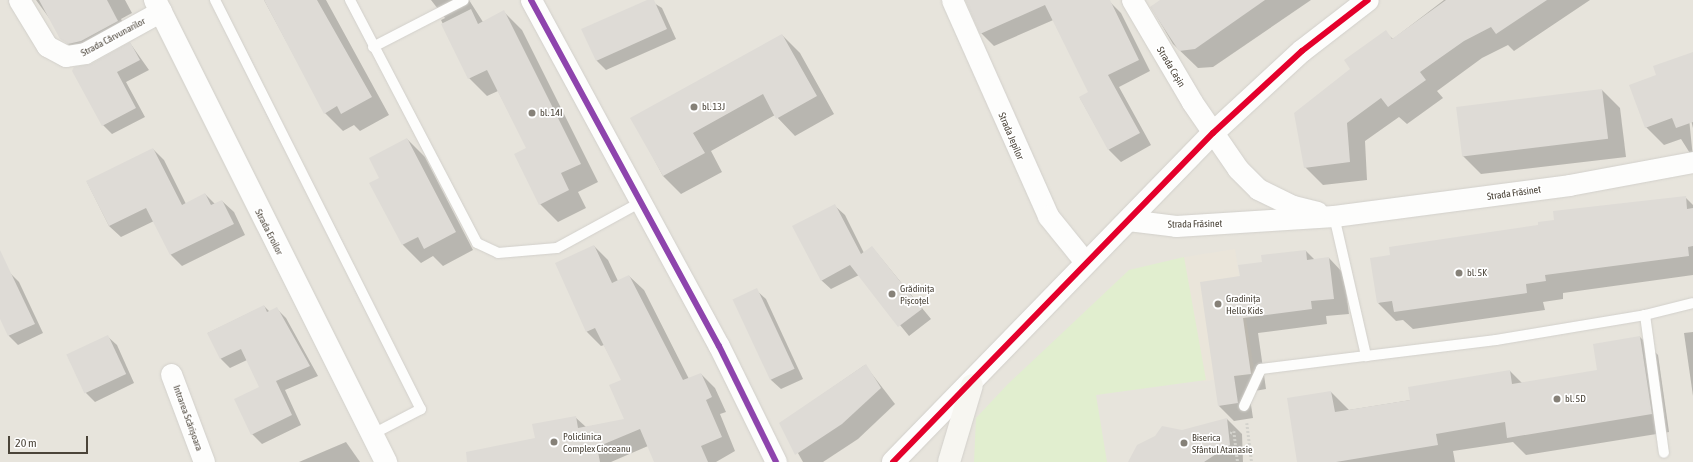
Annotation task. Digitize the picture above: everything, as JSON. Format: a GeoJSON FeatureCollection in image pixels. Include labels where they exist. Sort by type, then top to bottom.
{"type":"FeatureCollection","features":[{"type":"Feature","properties":{"kind":"main road"},"geometry":{"type":"LineString","coordinates":[[963,462],[952,452],[972,385]]}},
{"type":"Feature","properties":{"kind":"street","name":"Strada Cărvunarilor"},"geometry":{"type":"LineString","coordinates":[[19,0],[47,46],[66,56],[85,53],[158,6]]}},
{"type":"Feature","properties":{"kind":"street"},"geometry":{"type":"LineString","coordinates":[[531,0],[720,346],[776,462]]}},
{"type":"Feature","properties":{"kind":"street","name":"Strada Jepilor"},"geometry":{"type":"LineString","coordinates":[[952,0],[1048,216],[1086,263]]}},
{"type":"Feature","properties":{"kind":"street","name":"Strada Cașin"},"geometry":{"type":"LineString","coordinates":[[1132,0],[1213,133]]}},
{"type":"Feature","properties":{"kind":"street"},"geometry":{"type":"LineString","coordinates":[[893,462],[972,385],[1086,263],[1213,133],[1302,51],[1368,0]]}},
{"type":"Feature","properties":{"kind":"street","name":"Strada Eroilor"},"geometry":{"type":"LineString","coordinates":[[158,6],[386,462]]}},
{"type":"Feature","properties":{"kind":"street","name":"Strada Frăsinet"},"geometry":{"type":"LineString","coordinates":[[1213,133],[1238,169],[1258,188],[1293,206],[1334,216]]}},
{"type":"Feature","properties":{"kind":"street","name":"Strada Frăsinet"},"geometry":{"type":"LineString","coordinates":[[1128,220],[1183,226],[1334,216],[1569,185],[1693,162]]}},
{"type":"Feature","properties":{"kind":"street","name":"Intrarea Scărișoara"},"geometry":{"type":"LineString","coordinates":[[171,374],[204,462]]}},
{"type":"Feature","properties":{"kind":"lane"},"geometry":{"type":"LineString","coordinates":[[215,0],[421,409],[373,434]]}},
{"type":"Feature","properties":{"kind":"lane"},"geometry":{"type":"LineString","coordinates":[[350,0],[373,47],[477,243],[498,253],[557,248],[641,202]]}},
{"type":"Feature","properties":{"kind":"lane"},"geometry":{"type":"LineString","coordinates":[[373,47],[464,0]]}},
{"type":"Feature","properties":{"kind":"lane"},"geometry":{"type":"LineString","coordinates":[[1334,216],[1366,356]]}},
{"type":"Feature","properties":{"kind":"lane"},"geometry":{"type":"LineString","coordinates":[[1244,406],[1261,369],[1496,340],[1645,315],[1693,303]]}},
{"type":"Feature","properties":{"kind":"lane"},"geometry":{"type":"LineString","coordinates":[[1645,315],[1664,453]]}},
{"type":"Feature","properties":{"kind":"path"},"geometry":{"type":"LineString","coordinates":[[1244,406],[1252,462]]}},
{"type":"Feature","properties":{"kind":"path"},"geometry":{"type":"LineString","coordinates":[[1230,434],[1234,431],[1238,462]]}},
{"type":"Feature","properties":{"kind":"shaded area"},"geometry":{"type":"Polygon","coordinates":[[[0,0],[1693,0],[1693,462],[0,462],[0,0]]]}},
{"type":"Feature","properties":{"kind":"shaded area","name":"Gradinița Hello Kids"},"geometry":{"type":"Polygon","coordinates":[[[1235,249],[1255,373],[1203,382],[1184,257],[1235,249]]]}},
{"type":"Feature","properties":{"kind":"green space"},"geometry":{"type":"Polygon","coordinates":[[[1184,257],[1206,380],[1096,395],[1107,462],[974,462],[976,418],[1008,384],[1129,270],[1184,257]]]}},
{"type":"Feature","properties":{"kind":"building"},"geometry":{"type":"Polygon","coordinates":[[[39,0],[107,0],[118,21],[81,41],[68,44],[60,39],[39,0]]]}},
{"type":"Feature","properties":{"kind":"building"},"geometry":{"type":"Polygon","coordinates":[[[264,0],[317,0],[372,97],[341,114],[337,106],[324,114],[264,0]]]}},
{"type":"Feature","properties":{"kind":"building"},"geometry":{"type":"Polygon","coordinates":[[[647,0],[654,0],[667,29],[596,61],[581,29],[647,0]]]}},
{"type":"Feature","properties":{"kind":"building"},"geometry":{"type":"Polygon","coordinates":[[[965,0],[1110,0],[1139,60],[1108,75],[1140,133],[1108,150],[1079,97],[1088,92],[1045,5],[980,34],[965,0]]]}},
{"type":"Feature","properties":{"kind":"building"},"geometry":{"type":"Polygon","coordinates":[[[1160,0],[1265,0],[1195,49],[1179,51],[1150,7],[1160,0]]]}},
{"type":"Feature","properties":{"kind":"building"},"geometry":{"type":"Polygon","coordinates":[[[1446,0],[1547,0],[1496,34],[1491,27],[1464,41],[1420,72],[1426,80],[1388,107],[1381,98],[1347,123],[1350,162],[1304,168],[1294,113],[1350,69],[1344,60],[1386,30],[1392,39],[1446,0]]]}},
{"type":"Feature","properties":{"kind":"building","name":"bl. 14I"},"geometry":{"type":"Polygon","coordinates":[[[471,9],[478,24],[504,10],[581,164],[561,173],[569,190],[539,205],[514,154],[526,148],[487,70],[468,79],[441,24],[471,9]]]}},
{"type":"Feature","properties":{"kind":"building","name":"bl. 13J"},"geometry":{"type":"Polygon","coordinates":[[[782,34],[817,96],[776,119],[763,94],[693,133],[705,153],[663,176],[630,118],[782,34]]]}},
{"type":"Feature","properties":{"kind":"building"},"geometry":{"type":"Polygon","coordinates":[[[130,42],[140,60],[117,72],[136,108],[102,126],[72,71],[74,67],[91,64],[130,42]]]}},
{"type":"Feature","properties":{"kind":"building"},"geometry":{"type":"Polygon","coordinates":[[[1693,52],[1693,122],[1676,128],[1672,118],[1645,128],[1629,85],[1656,75],[1653,66],[1693,52]]]}},
{"type":"Feature","properties":{"kind":"building"},"geometry":{"type":"Polygon","coordinates":[[[1602,89],[1608,139],[1462,157],[1456,107],[1602,89]]]}},
{"type":"Feature","properties":{"kind":"building"},"geometry":{"type":"Polygon","coordinates":[[[407,138],[456,232],[424,249],[418,237],[402,245],[369,183],[379,178],[369,158],[407,138]]]}},
{"type":"Feature","properties":{"kind":"building"},"geometry":{"type":"Polygon","coordinates":[[[153,148],[182,205],[205,193],[211,205],[222,200],[234,224],[170,255],[146,208],[109,226],[86,181],[153,148]]]}},
{"type":"Feature","properties":{"kind":"building"},"geometry":{"type":"Polygon","coordinates":[[[1686,196],[1687,209],[1693,208],[1693,246],[1688,247],[1689,256],[1545,275],[1546,281],[1526,284],[1527,293],[1394,312],[1392,301],[1377,303],[1370,258],[1390,255],[1389,247],[1538,225],[1538,222],[1554,220],[1553,211],[1686,196]]]}},
{"type":"Feature","properties":{"kind":"building"},"geometry":{"type":"Polygon","coordinates":[[[835,204],[861,254],[872,246],[922,309],[898,327],[850,265],[821,281],[792,226],[835,204]]]}},
{"type":"Feature","properties":{"kind":"building"},"geometry":{"type":"Polygon","coordinates":[[[594,245],[612,283],[629,275],[683,380],[701,373],[712,397],[706,400],[722,437],[701,446],[708,462],[654,462],[640,429],[597,447],[600,462],[467,462],[466,452],[535,438],[532,424],[576,416],[578,428],[624,419],[609,385],[621,380],[595,328],[586,332],[555,263],[594,245]]]}},
{"type":"Feature","properties":{"kind":"building"},"geometry":{"type":"Polygon","coordinates":[[[0,250],[35,324],[8,336],[0,319],[0,250]]]}},
{"type":"Feature","properties":{"kind":"building"},"geometry":{"type":"Polygon","coordinates":[[[1306,250],[1307,260],[1329,257],[1334,299],[1311,301],[1312,309],[1243,318],[1251,374],[1234,376],[1238,403],[1218,406],[1200,282],[1240,276],[1238,265],[1262,262],[1261,255],[1306,250]]]}},
{"type":"Feature","properties":{"kind":"building"},"geometry":{"type":"Polygon","coordinates":[[[757,288],[795,369],[770,380],[733,299],[757,288]]]}},
{"type":"Feature","properties":{"kind":"building"},"geometry":{"type":"Polygon","coordinates":[[[264,305],[267,312],[277,307],[310,366],[276,381],[292,415],[251,435],[234,399],[259,387],[241,349],[220,359],[207,333],[264,305]]]}},
{"type":"Feature","properties":{"kind":"building"},"geometry":{"type":"Polygon","coordinates":[[[108,335],[126,374],[84,393],[66,354],[108,335]]]}},
{"type":"Feature","properties":{"kind":"building"},"geometry":{"type":"Polygon","coordinates":[[[1640,336],[1652,414],[1507,438],[1505,422],[1436,434],[1438,445],[1336,462],[1297,462],[1287,398],[1331,391],[1335,412],[1410,400],[1408,387],[1510,370],[1512,384],[1597,370],[1593,344],[1640,336]]]}},
{"type":"Feature","properties":{"kind":"building"},"geometry":{"type":"Polygon","coordinates":[[[866,364],[881,388],[842,424],[795,455],[779,423],[866,364]]]}},
{"type":"Feature","properties":{"kind":"building","name":"Biserica Sfântul Atanasie"},"geometry":{"type":"Polygon","coordinates":[[[1227,418],[1230,445],[1204,462],[1128,462],[1137,445],[1155,436],[1162,426],[1182,430],[1227,418]]]}},
{"type":"Feature","properties":{"kind":"transit line"},"geometry":{"type":"LineString","coordinates":[[531,0],[719,346],[776,462]]}},
{"type":"Feature","properties":{"kind":"transit line"},"geometry":{"type":"LineString","coordinates":[[893,462],[1213,133],[1302,51],[1368,0]]}},
{"type":"Feature","properties":{"kind":"place","name":"bl. 13J"},"geometry":{"type":"Point","coordinates":[694,107]}},
{"type":"Feature","properties":{"kind":"place","name":"bl. 14I"},"geometry":{"type":"Point","coordinates":[532,113]}},
{"type":"Feature","properties":{"kind":"place","name":"bl. 5K"},"geometry":{"type":"Point","coordinates":[1459,273]}},
{"type":"Feature","properties":{"kind":"place","name":"Grădinița Pișcoțel"},"geometry":{"type":"Point","coordinates":[892,294]}},
{"type":"Feature","properties":{"kind":"place","name":"Gradinița Hello Kids"},"geometry":{"type":"Point","coordinates":[1218,304]}},
{"type":"Feature","properties":{"kind":"place","name":"bl. 5D"},"geometry":{"type":"Point","coordinates":[1557,399]}},
{"type":"Feature","properties":{"kind":"place","name":"Policlinica Complex Cioceanu"},"geometry":{"type":"Point","coordinates":[554,442]}},
{"type":"Feature","properties":{"kind":"place","name":"Biserica Sfântul Atanasie"},"geometry":{"type":"Point","coordinates":[1184,443]}}]}
